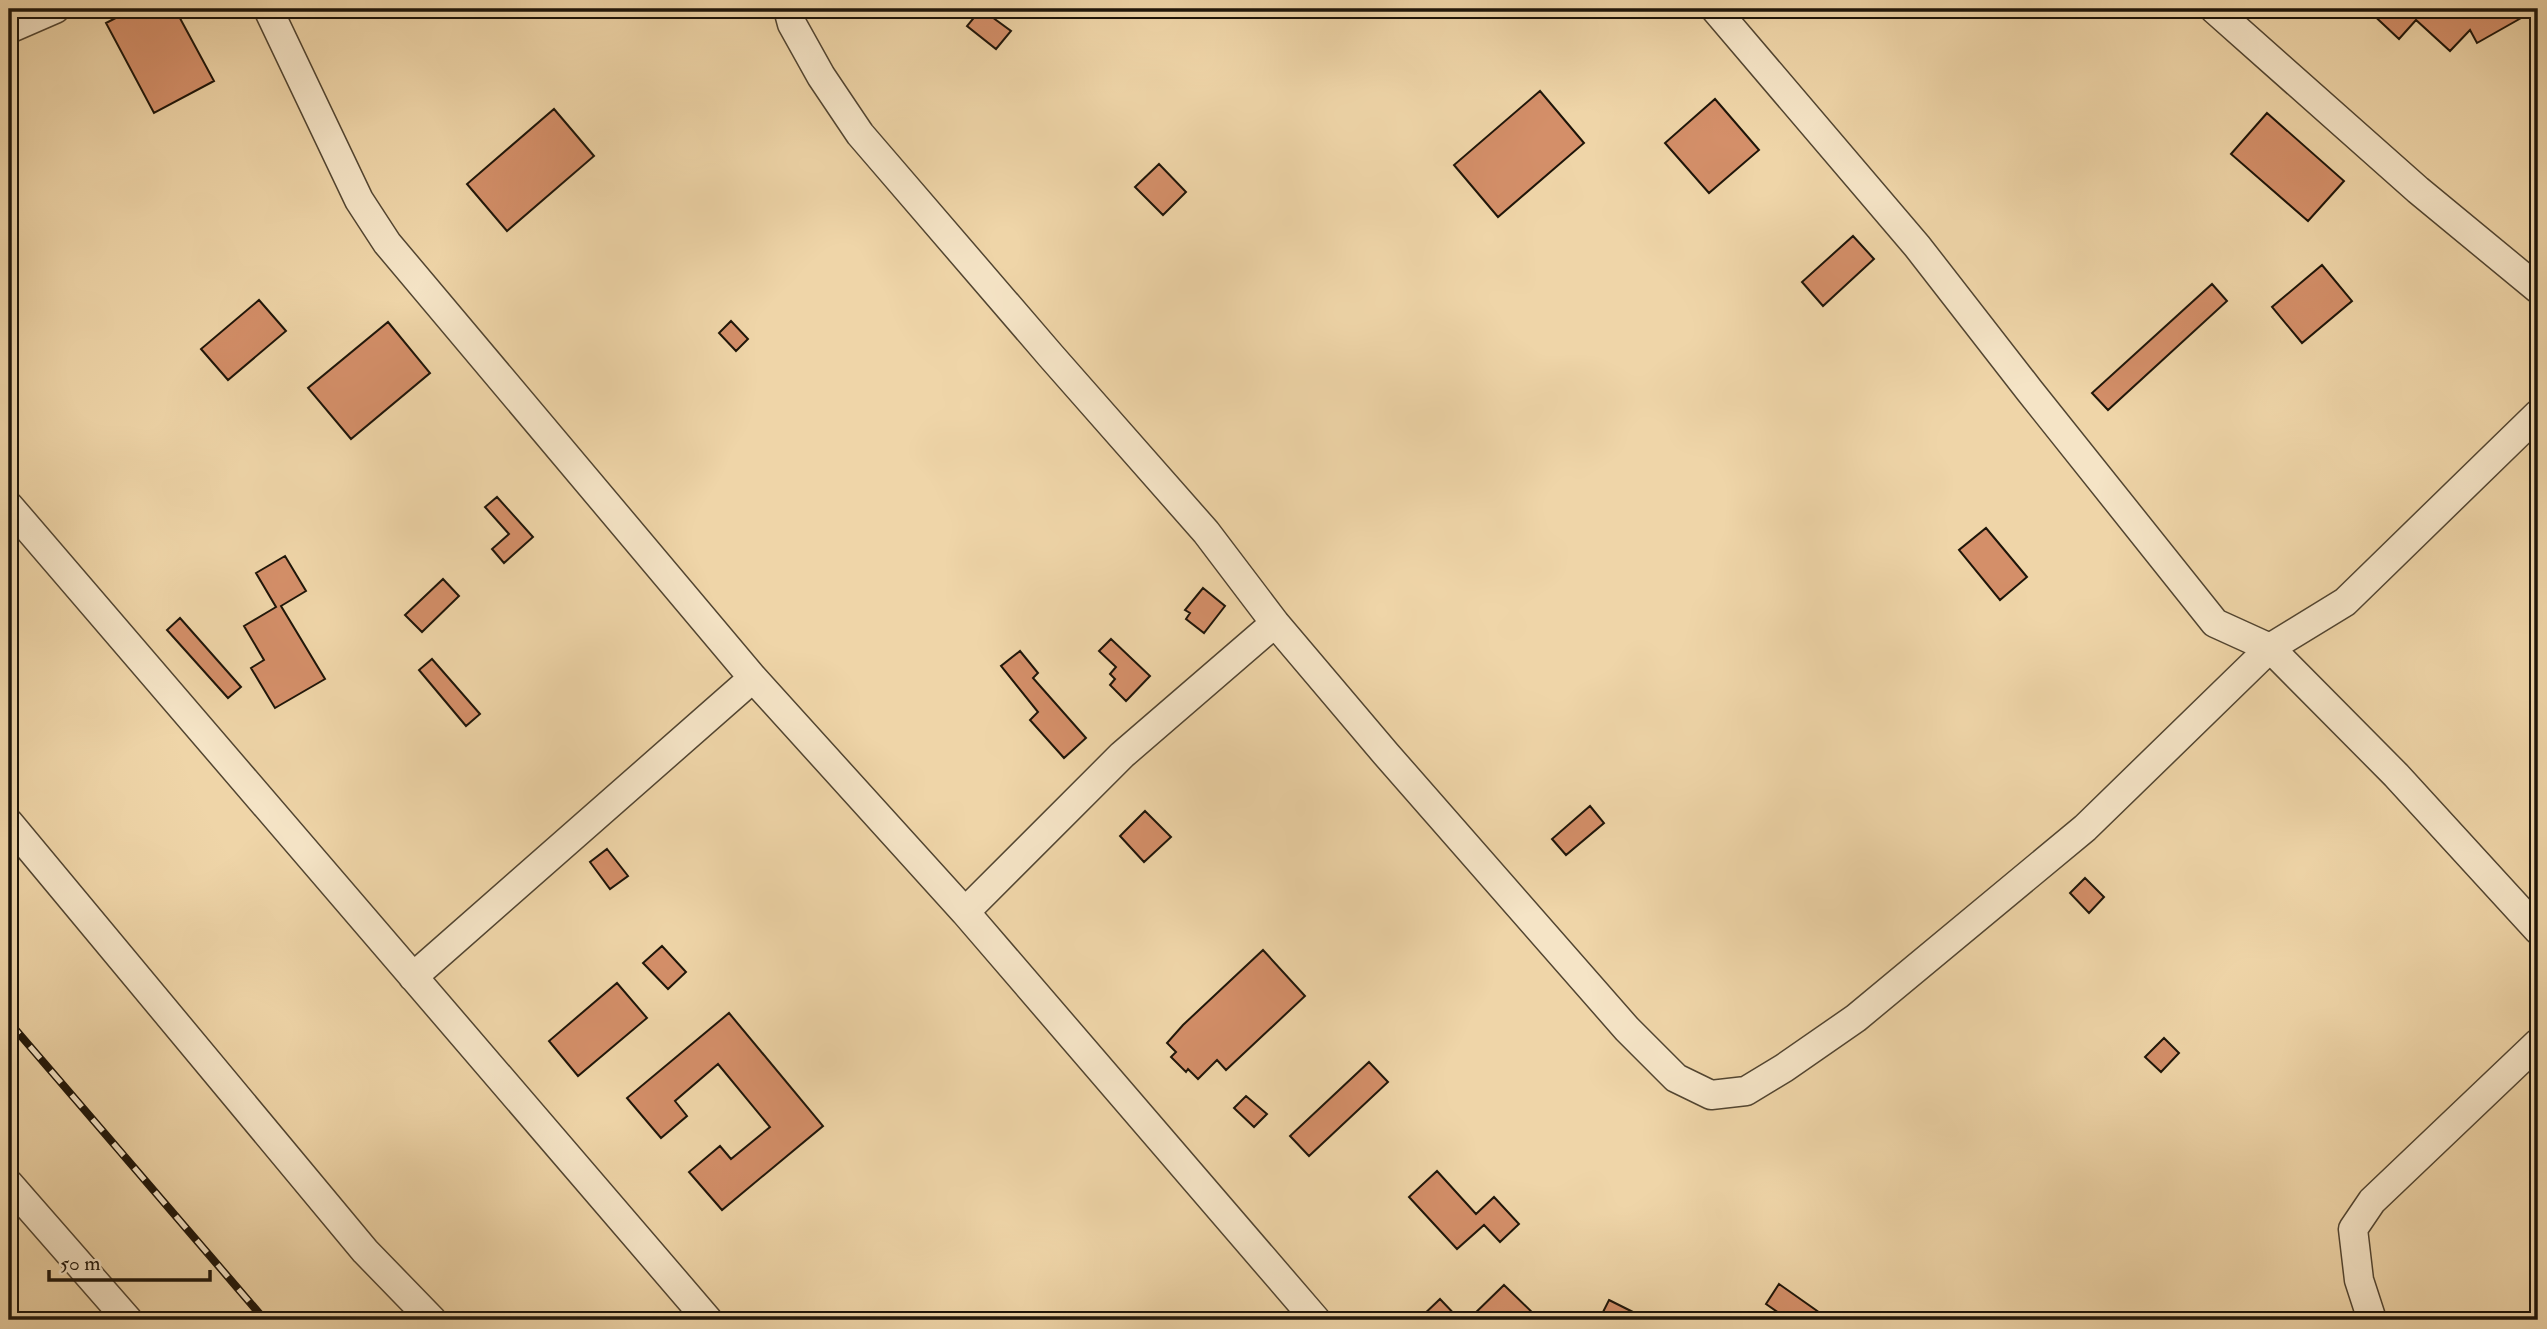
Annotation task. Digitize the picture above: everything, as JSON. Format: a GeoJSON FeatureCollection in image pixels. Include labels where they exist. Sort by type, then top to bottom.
{"type":"FeatureCollection","features":[{"type":"Feature","properties":{"kind":"street"},"geometry":{"type":"LineString","coordinates":[[9,29],[55,9]]}},
{"type":"Feature","properties":{"kind":"street"},"geometry":{"type":"LineString","coordinates":[[268,9],[359,200],[387,243],[753,678],[965,912],[1316,1320]]}},
{"type":"Feature","properties":{"kind":"street"},"geometry":{"type":"LineString","coordinates":[[788,9],[792,24],[821,76],[860,134],[1206,532],[1275,623],[1386,754],[1627,1029],[1676,1078],[1711,1096],[1746,1091],[1856,1018],[2085,828],[2270,648],[2345,602],[2538,414]]}},
{"type":"Feature","properties":{"kind":"street"},"geometry":{"type":"LineString","coordinates":[[1715,9],[1917,246],[2215,623],[2270,648],[2396,775],[2538,930]]}},
{"type":"Feature","properties":{"kind":"street"},"geometry":{"type":"LineString","coordinates":[[2214,9],[2418,190],[2538,289]]}},
{"type":"Feature","properties":{"kind":"street"},"geometry":{"type":"LineString","coordinates":[[9,506],[708,1320]]}},
{"type":"Feature","properties":{"kind":"street"},"geometry":{"type":"LineString","coordinates":[[965,912],[1122,755],[1275,623]]}},
{"type":"Feature","properties":{"kind":"street"},"geometry":{"type":"LineString","coordinates":[[413,977],[753,678]]}},
{"type":"Feature","properties":{"kind":"street"},"geometry":{"type":"LineString","coordinates":[[9,824],[357,1241],[432,1320]]}},
{"type":"Feature","properties":{"kind":"street"},"geometry":{"type":"LineString","coordinates":[[2372,1320],[2359,1280],[2353,1229],[2372,1201],[2538,1043]]}},
{"type":"Feature","properties":{"kind":"street"},"geometry":{"type":"LineString","coordinates":[[9,1184],[128,1320]]}},
{"type":"Feature","properties":{"kind":"building"},"geometry":{"type":"Polygon","coordinates":[[[133,9],[175,9],[214,81],[154,113],[106,23],[133,9]]]}},
{"type":"Feature","properties":{"kind":"building"},"geometry":{"type":"Polygon","coordinates":[[[981,9],[1011,31],[996,49],[967,26],[981,9]]]}},
{"type":"Feature","properties":{"kind":"building"},"geometry":{"type":"Polygon","coordinates":[[[2367,9],[2537,9],[2477,43],[2470,30],[2450,51],[2416,20],[2399,39],[2367,9]]]}},
{"type":"Feature","properties":{"kind":"building"},"geometry":{"type":"Polygon","coordinates":[[[1540,91],[1584,143],[1498,217],[1454,165],[1540,91]]]}},
{"type":"Feature","properties":{"kind":"building"},"geometry":{"type":"Polygon","coordinates":[[[1715,99],[1759,150],[1709,193],[1665,143],[1715,99]]]}},
{"type":"Feature","properties":{"kind":"building"},"geometry":{"type":"Polygon","coordinates":[[[554,109],[594,156],[507,231],[467,184],[554,109]]]}},
{"type":"Feature","properties":{"kind":"building"},"geometry":{"type":"Polygon","coordinates":[[[2267,113],[2344,181],[2308,221],[2231,154],[2267,113]]]}},
{"type":"Feature","properties":{"kind":"building"},"geometry":{"type":"Polygon","coordinates":[[[1159,164],[1186,192],[1163,215],[1135,187],[1159,164]]]}},
{"type":"Feature","properties":{"kind":"building"},"geometry":{"type":"Polygon","coordinates":[[[1853,236],[1874,259],[1823,306],[1802,282],[1853,236]]]}},
{"type":"Feature","properties":{"kind":"building"},"geometry":{"type":"Polygon","coordinates":[[[2322,265],[2352,301],[2302,343],[2272,307],[2322,265]]]}},
{"type":"Feature","properties":{"kind":"building"},"geometry":{"type":"Polygon","coordinates":[[[2212,284],[2227,301],[2108,410],[2092,393],[2212,284]]]}},
{"type":"Feature","properties":{"kind":"building"},"geometry":{"type":"Polygon","coordinates":[[[259,300],[286,331],[228,380],[201,349],[259,300]]]}},
{"type":"Feature","properties":{"kind":"building"},"geometry":{"type":"Polygon","coordinates":[[[731,321],[748,339],[736,351],[719,333],[731,321]]]}},
{"type":"Feature","properties":{"kind":"building"},"geometry":{"type":"Polygon","coordinates":[[[388,322],[430,373],[351,439],[308,388],[388,322]]]}},
{"type":"Feature","properties":{"kind":"building"},"geometry":{"type":"Polygon","coordinates":[[[497,497],[533,537],[504,563],[492,549],[509,534],[485,507],[497,497]]]}},
{"type":"Feature","properties":{"kind":"building"},"geometry":{"type":"Polygon","coordinates":[[[1986,528],[2027,577],[2000,600],[1959,550],[1986,528]]]}},
{"type":"Feature","properties":{"kind":"building"},"geometry":{"type":"Polygon","coordinates":[[[285,556],[306,591],[281,606],[325,679],[275,708],[251,668],[264,660],[244,626],[276,607],[256,573],[285,556]]]}},
{"type":"Feature","properties":{"kind":"building"},"geometry":{"type":"Polygon","coordinates":[[[443,579],[459,596],[422,632],[405,615],[443,579]]]}},
{"type":"Feature","properties":{"kind":"building"},"geometry":{"type":"Polygon","coordinates":[[[1203,588],[1225,606],[1204,633],[1186,619],[1190,613],[1185,610],[1203,588]]]}},
{"type":"Feature","properties":{"kind":"building"},"geometry":{"type":"Polygon","coordinates":[[[180,618],[241,687],[228,698],[167,630],[180,618]]]}},
{"type":"Feature","properties":{"kind":"building"},"geometry":{"type":"Polygon","coordinates":[[[1111,639],[1150,676],[1126,701],[1110,685],[1115,679],[1110,674],[1116,667],[1099,651],[1111,639]]]}},
{"type":"Feature","properties":{"kind":"building"},"geometry":{"type":"Polygon","coordinates":[[[1020,651],[1038,673],[1033,678],[1086,738],[1064,758],[1030,720],[1038,712],[1001,666],[1020,651]]]}},
{"type":"Feature","properties":{"kind":"building"},"geometry":{"type":"Polygon","coordinates":[[[432,659],[480,714],[466,726],[419,670],[432,659]]]}},
{"type":"Feature","properties":{"kind":"building"},"geometry":{"type":"Polygon","coordinates":[[[1590,806],[1604,823],[1566,855],[1552,839],[1590,806]]]}},
{"type":"Feature","properties":{"kind":"building"},"geometry":{"type":"Polygon","coordinates":[[[1145,811],[1171,837],[1144,862],[1120,836],[1145,811]]]}},
{"type":"Feature","properties":{"kind":"building"},"geometry":{"type":"Polygon","coordinates":[[[607,849],[628,876],[610,889],[590,862],[607,849]]]}},
{"type":"Feature","properties":{"kind":"building"},"geometry":{"type":"Polygon","coordinates":[[[2085,878],[2104,897],[2089,913],[2070,893],[2085,878]]]}},
{"type":"Feature","properties":{"kind":"building"},"geometry":{"type":"Polygon","coordinates":[[[662,946],[686,972],[668,989],[643,963],[662,946]]]}},
{"type":"Feature","properties":{"kind":"building"},"geometry":{"type":"Polygon","coordinates":[[[1263,950],[1305,996],[1226,1070],[1217,1060],[1198,1079],[1188,1069],[1186,1072],[1171,1057],[1176,1052],[1167,1043],[1263,950]]]}},
{"type":"Feature","properties":{"kind":"building"},"geometry":{"type":"Polygon","coordinates":[[[617,983],[647,1018],[578,1076],[549,1041],[617,983]]]}},
{"type":"Feature","properties":{"kind":"building"},"geometry":{"type":"Polygon","coordinates":[[[729,1013],[823,1126],[722,1210],[689,1172],[720,1146],[731,1159],[770,1127],[718,1064],[675,1101],[687,1116],[661,1138],[627,1098],[729,1013]]]}},
{"type":"Feature","properties":{"kind":"building"},"geometry":{"type":"Polygon","coordinates":[[[2164,1038],[2179,1053],[2161,1072],[2145,1057],[2164,1038]]]}},
{"type":"Feature","properties":{"kind":"building"},"geometry":{"type":"Polygon","coordinates":[[[1369,1062],[1388,1082],[1309,1156],[1290,1136],[1369,1062]]]}},
{"type":"Feature","properties":{"kind":"building"},"geometry":{"type":"Polygon","coordinates":[[[1246,1096],[1267,1114],[1254,1127],[1234,1108],[1246,1096]]]}},
{"type":"Feature","properties":{"kind":"building"},"geometry":{"type":"Polygon","coordinates":[[[1437,1171],[1476,1214],[1494,1197],[1519,1224],[1500,1242],[1484,1225],[1457,1249],[1409,1197],[1437,1171]]]}},
{"type":"Feature","properties":{"kind":"building"},"geometry":{"type":"Polygon","coordinates":[[[1779,1284],[1830,1320],[1789,1320],[1766,1304],[1779,1284]]]}},
{"type":"Feature","properties":{"kind":"building"},"geometry":{"type":"Polygon","coordinates":[[[1504,1285],[1540,1320],[1468,1320],[1504,1285]]]}},
{"type":"Feature","properties":{"kind":"building"},"geometry":{"type":"Polygon","coordinates":[[[1440,1299],[1460,1320],[1418,1320],[1440,1299]]]}},
{"type":"Feature","properties":{"kind":"building"},"geometry":{"type":"Polygon","coordinates":[[[1609,1300],[1649,1320],[1599,1320],[1609,1300]]]}},
{"type":"Feature","properties":{"kind":"railway"},"geometry":{"type":"LineString","coordinates":[[9,1022],[265,1320]]}}]}
